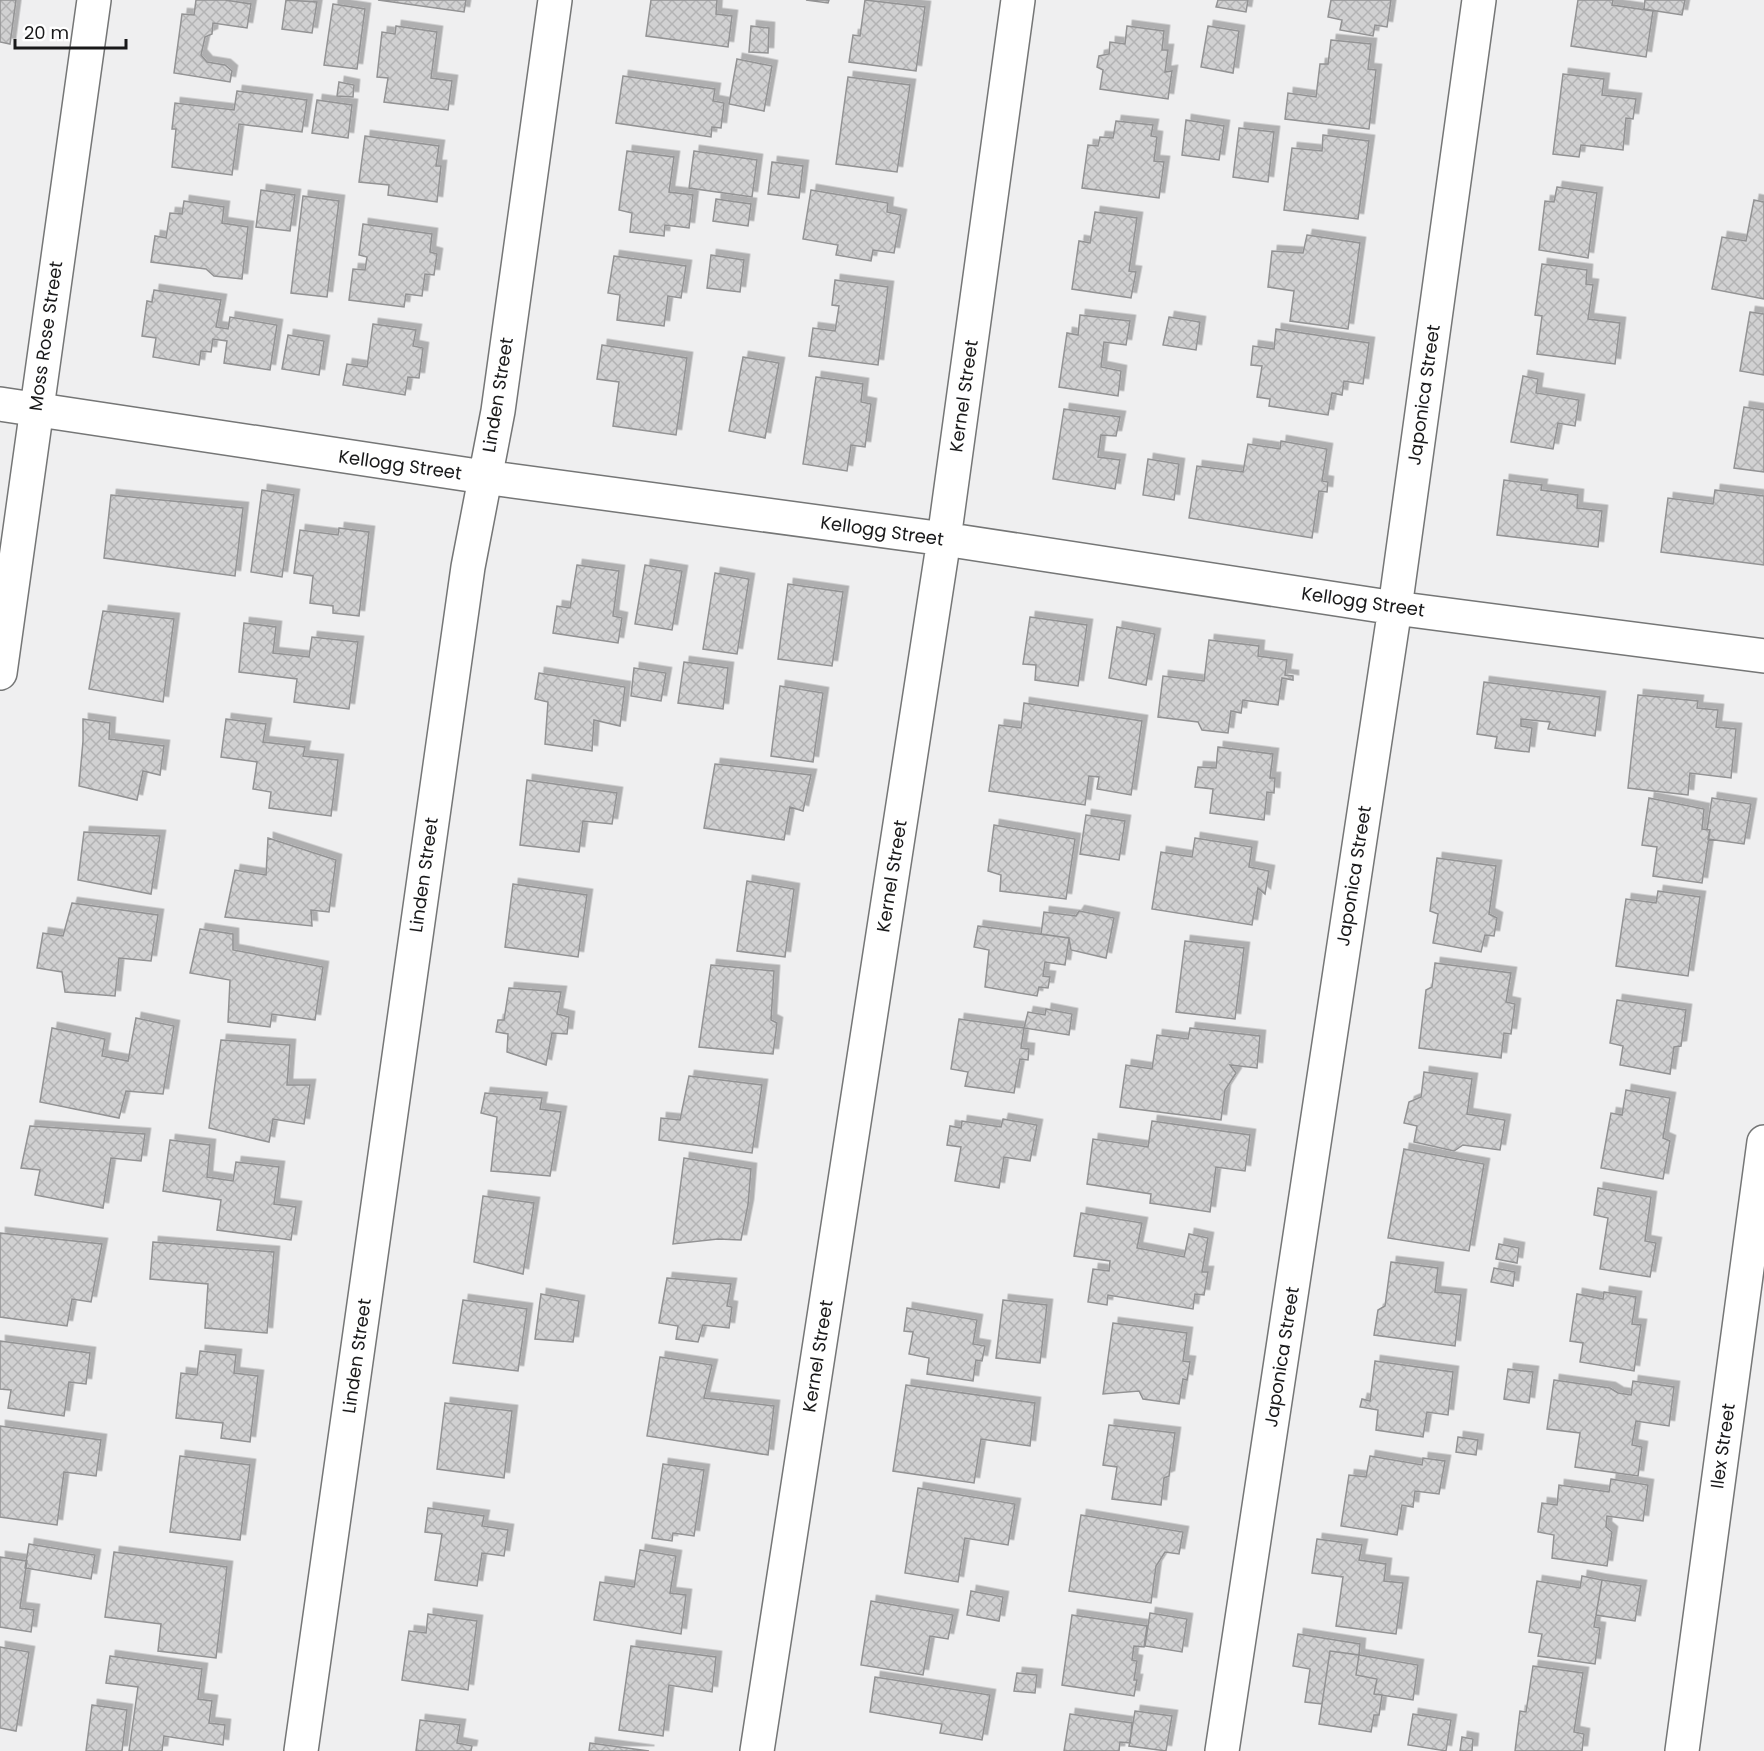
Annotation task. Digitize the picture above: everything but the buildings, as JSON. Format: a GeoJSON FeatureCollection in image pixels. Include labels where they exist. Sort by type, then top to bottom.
{"type":"FeatureCollection","features":[{"type":"Feature","properties":{"kind":"street","name":"Moss Rose Street"},"geometry":{"type":"LineString","coordinates":[[0,673],[94,0]]}},
{"type":"Feature","properties":{"kind":"street","name":"Linden Street"},"geometry":{"type":"LineString","coordinates":[[301,1751],[468,567],[498,411],[555,0]]}},
{"type":"Feature","properties":{"kind":"street","name":"Kernel Street"},"geometry":{"type":"LineString","coordinates":[[757,1751],[944,539],[1018,0]]}},
{"type":"Feature","properties":{"kind":"street","name":"Japonica Street"},"geometry":{"type":"LineString","coordinates":[[1222,1751],[1395,608],[1479,0]]}},
{"type":"Feature","properties":{"kind":"street","name":"Kellogg Street"},"geometry":{"type":"LineString","coordinates":[[0,404],[484,477],[944,539],[1395,608],[1764,656]]}},
{"type":"Feature","properties":{"kind":"street","name":"Ilex Street"},"geometry":{"type":"LineString","coordinates":[[1682,1751],[1764,1142]]}}]}
